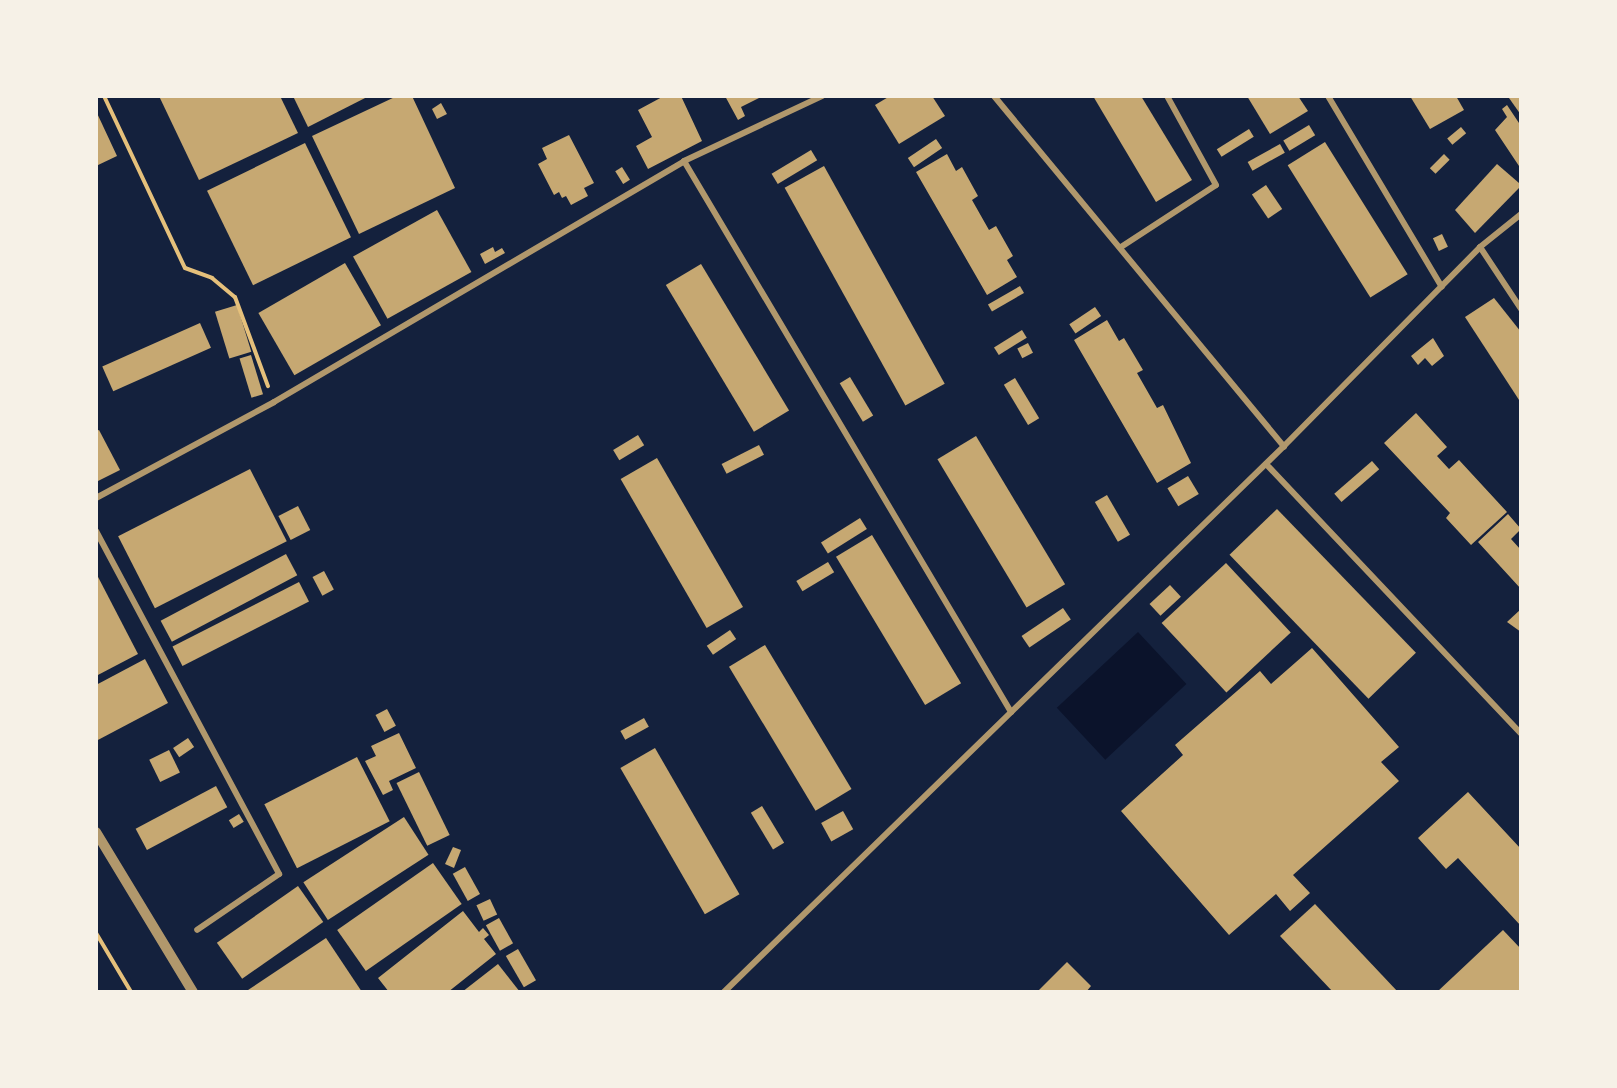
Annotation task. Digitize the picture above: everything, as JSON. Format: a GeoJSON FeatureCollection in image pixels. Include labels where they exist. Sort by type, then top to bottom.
{"type":"FeatureCollection","features":[{"type":"Feature","properties":{"kind":"street"},"geometry":{"type":"LineString","coordinates":[[96,498],[274,402],[684,161],[822,96]]}},
{"type":"Feature","properties":{"kind":"street"},"geometry":{"type":"LineString","coordinates":[[994,96],[1284,446]]}},
{"type":"Feature","properties":{"kind":"street"},"geometry":{"type":"LineString","coordinates":[[1121,247],[1216,185],[1167,96]]}},
{"type":"Feature","properties":{"kind":"street"},"geometry":{"type":"LineString","coordinates":[[1328,96],[1442,287]]}},
{"type":"Feature","properties":{"kind":"street"},"geometry":{"type":"LineString","coordinates":[[684,161],[1011,712]]}},
{"type":"Feature","properties":{"kind":"street"},"geometry":{"type":"LineString","coordinates":[[724,992],[1266,464],[1480,247],[1521,214]]}},
{"type":"Feature","properties":{"kind":"street"},"geometry":{"type":"LineString","coordinates":[[1480,247],[1521,309]]}},
{"type":"Feature","properties":{"kind":"street"},"geometry":{"type":"LineString","coordinates":[[1266,464],[1521,734]]}},
{"type":"Feature","properties":{"kind":"street"},"geometry":{"type":"LineString","coordinates":[[96,531],[279,874],[197,930]]}},
{"type":"Feature","properties":{"kind":"street"},"geometry":{"type":"LineString","coordinates":[[96,832],[193,992]]}},
{"type":"Feature","properties":{"kind":"path"},"geometry":{"type":"LineString","coordinates":[[104,96],[185,268],[212,278],[235,297],[274,402]]}},
{"type":"Feature","properties":{"kind":"path"},"geometry":{"type":"LineString","coordinates":[[96,933],[131,992]]}},
{"type":"Feature","properties":{"kind":"water"},"geometry":{"type":"Polygon","coordinates":[[[1138,632],[1186,684],[1105,760],[1057,708],[1138,632]]]}},
{"type":"Feature","properties":{"kind":"building"},"geometry":{"type":"Polygon","coordinates":[[[159,96],[280,96],[298,133],[199,180],[159,96]]]}},
{"type":"Feature","properties":{"kind":"building"},"geometry":{"type":"Polygon","coordinates":[[[293,96],[369,96],[308,127],[293,96]]]}},
{"type":"Feature","properties":{"kind":"building"},"geometry":{"type":"Polygon","coordinates":[[[397,96],[412,96],[455,188],[359,234],[312,136],[397,96]]]}},
{"type":"Feature","properties":{"kind":"building"},"geometry":{"type":"Polygon","coordinates":[[[664,96],[681,96],[702,141],[648,169],[636,146],[652,137],[638,110],[664,96]]]}},
{"type":"Feature","properties":{"kind":"building"},"geometry":{"type":"Polygon","coordinates":[[[725,96],[758,96],[759,98],[741,107],[745,116],[738,120],[725,96]]]}},
{"type":"Feature","properties":{"kind":"building"},"geometry":{"type":"Polygon","coordinates":[[[890,96],[932,96],[945,116],[899,144],[875,105],[890,96]]]}},
{"type":"Feature","properties":{"kind":"building"},"geometry":{"type":"Polygon","coordinates":[[[1093,96],[1141,96],[1192,180],[1156,202],[1093,96]]]}},
{"type":"Feature","properties":{"kind":"building"},"geometry":{"type":"Polygon","coordinates":[[[1247,96],[1298,96],[1308,111],[1270,134],[1247,96]]]}},
{"type":"Feature","properties":{"kind":"building"},"geometry":{"type":"Polygon","coordinates":[[[1410,96],[1456,96],[1464,110],[1430,129],[1410,96]]]}},
{"type":"Feature","properties":{"kind":"building"},"geometry":{"type":"Polygon","coordinates":[[[1521,96],[1521,115],[1509,98],[1521,96]]]}},
{"type":"Feature","properties":{"kind":"building"},"geometry":{"type":"Polygon","coordinates":[[[441,103],[447,114],[437,119],[432,109],[441,103]]]}},
{"type":"Feature","properties":{"kind":"building"},"geometry":{"type":"Polygon","coordinates":[[[1507,105],[1521,126],[1521,169],[1495,130],[1507,117],[1502,109],[1507,105]]]}},
{"type":"Feature","properties":{"kind":"building"},"geometry":{"type":"Polygon","coordinates":[[[96,111],[117,156],[96,166],[96,111]]]}},
{"type":"Feature","properties":{"kind":"building"},"geometry":{"type":"Polygon","coordinates":[[[1309,125],[1315,135],[1289,151],[1283,140],[1309,125]]]}},
{"type":"Feature","properties":{"kind":"building"},"geometry":{"type":"Polygon","coordinates":[[[1461,127],[1466,133],[1452,145],[1447,139],[1461,127]]]}},
{"type":"Feature","properties":{"kind":"building"},"geometry":{"type":"Polygon","coordinates":[[[1249,129],[1254,137],[1222,157],[1217,149],[1249,129]]]}},
{"type":"Feature","properties":{"kind":"building"},"geometry":{"type":"Polygon","coordinates":[[[569,135],[594,183],[584,188],[588,196],[571,205],[566,196],[562,198],[559,192],[554,195],[538,164],[547,159],[542,148],[569,135]]]}},
{"type":"Feature","properties":{"kind":"building"},"geometry":{"type":"Polygon","coordinates":[[[936,139],[942,148],[914,167],[908,158],[936,139]]]}},
{"type":"Feature","properties":{"kind":"building"},"geometry":{"type":"Polygon","coordinates":[[[1325,142],[1408,274],[1370,298],[1288,165],[1325,142]]]}},
{"type":"Feature","properties":{"kind":"building"},"geometry":{"type":"Polygon","coordinates":[[[305,143],[351,237],[253,285],[207,191],[305,143]]]}},
{"type":"Feature","properties":{"kind":"building"},"geometry":{"type":"Polygon","coordinates":[[[1280,144],[1285,153],[1252,171],[1248,162],[1280,144]]]}},
{"type":"Feature","properties":{"kind":"building"},"geometry":{"type":"Polygon","coordinates":[[[811,150],[817,160],[778,184],[772,174],[811,150]]]}},
{"type":"Feature","properties":{"kind":"building"},"geometry":{"type":"Polygon","coordinates":[[[947,154],[956,171],[962,167],[978,196],[972,200],[989,230],[996,226],[1013,256],[1007,260],[1017,277],[987,295],[916,172],[947,154]]]}},
{"type":"Feature","properties":{"kind":"building"},"geometry":{"type":"Polygon","coordinates":[[[1444,154],[1450,160],[1436,174],[1430,168],[1444,154]]]}},
{"type":"Feature","properties":{"kind":"building"},"geometry":{"type":"Polygon","coordinates":[[[1497,164],[1519,183],[1519,188],[1475,233],[1455,210],[1497,164]]]}},
{"type":"Feature","properties":{"kind":"building"},"geometry":{"type":"Polygon","coordinates":[[[824,166],[945,384],[905,406],[785,188],[824,166]]]}},
{"type":"Feature","properties":{"kind":"building"},"geometry":{"type":"Polygon","coordinates":[[[622,167],[630,180],[623,184],[615,171],[622,167]]]}},
{"type":"Feature","properties":{"kind":"building"},"geometry":{"type":"Polygon","coordinates":[[[1266,185],[1282,209],[1268,219],[1252,195],[1266,185]]]}},
{"type":"Feature","properties":{"kind":"building"},"geometry":{"type":"Polygon","coordinates":[[[437,210],[471,272],[387,319],[353,257],[437,210]]]}},
{"type":"Feature","properties":{"kind":"building"},"geometry":{"type":"Polygon","coordinates":[[[1442,234],[1448,247],[1439,251],[1433,238],[1442,234]]]}},
{"type":"Feature","properties":{"kind":"building"},"geometry":{"type":"Polygon","coordinates":[[[493,247],[495,252],[502,248],[505,253],[485,264],[480,254],[493,247]]]}},
{"type":"Feature","properties":{"kind":"building"},"geometry":{"type":"Polygon","coordinates":[[[345,263],[381,325],[294,375],[258,313],[345,263]]]}},
{"type":"Feature","properties":{"kind":"building"},"geometry":{"type":"Polygon","coordinates":[[[701,264],[789,411],[754,432],[666,285],[701,264]]]}},
{"type":"Feature","properties":{"kind":"building"},"geometry":{"type":"Polygon","coordinates":[[[1020,286],[1024,293],[992,311],[988,305],[1020,286]]]}},
{"type":"Feature","properties":{"kind":"building"},"geometry":{"type":"Polygon","coordinates":[[[1494,298],[1521,332],[1521,403],[1465,317],[1494,298]]]}},
{"type":"Feature","properties":{"kind":"building"},"geometry":{"type":"Polygon","coordinates":[[[237,305],[251,352],[229,359],[215,312],[237,305]]]}},
{"type":"Feature","properties":{"kind":"building"},"geometry":{"type":"Polygon","coordinates":[[[1095,307],[1101,316],[1075,333],[1069,324],[1095,307]]]}},
{"type":"Feature","properties":{"kind":"building"},"geometry":{"type":"Polygon","coordinates":[[[1107,320],[1119,341],[1124,338],[1143,370],[1137,373],[1157,408],[1163,405],[1191,463],[1157,483],[1074,340],[1107,320]]]}},
{"type":"Feature","properties":{"kind":"building"},"geometry":{"type":"Polygon","coordinates":[[[200,323],[211,348],[113,391],[102,367],[200,323]]]}},
{"type":"Feature","properties":{"kind":"building"},"geometry":{"type":"Polygon","coordinates":[[[1022,330],[1027,338],[999,355],[994,347],[1022,330]]]}},
{"type":"Feature","properties":{"kind":"building"},"geometry":{"type":"Polygon","coordinates":[[[1433,338],[1444,356],[1432,366],[1425,358],[1418,365],[1411,356],[1433,338]]]}},
{"type":"Feature","properties":{"kind":"building"},"geometry":{"type":"Polygon","coordinates":[[[1028,343],[1033,353],[1022,358],[1017,348],[1028,343]]]}},
{"type":"Feature","properties":{"kind":"building"},"geometry":{"type":"Polygon","coordinates":[[[251,355],[263,394],[252,398],[240,359],[251,355]]]}},
{"type":"Feature","properties":{"kind":"building"},"geometry":{"type":"Polygon","coordinates":[[[850,377],[873,416],[863,422],[840,383],[850,377]]]}},
{"type":"Feature","properties":{"kind":"building"},"geometry":{"type":"Polygon","coordinates":[[[1015,378],[1039,418],[1028,425],[1004,385],[1015,378]]]}},
{"type":"Feature","properties":{"kind":"building"},"geometry":{"type":"Polygon","coordinates":[[[1416,413],[1447,447],[1437,456],[1449,469],[1459,460],[1507,512],[1471,545],[1446,518],[1450,513],[1384,443],[1416,413]]]}},
{"type":"Feature","properties":{"kind":"building"},"geometry":{"type":"Polygon","coordinates":[[[99,430],[120,470],[96,482],[96,431],[99,430]]]}},
{"type":"Feature","properties":{"kind":"building"},"geometry":{"type":"Polygon","coordinates":[[[638,435],[644,445],[619,460],[613,450],[638,435]]]}},
{"type":"Feature","properties":{"kind":"building"},"geometry":{"type":"Polygon","coordinates":[[[976,436],[1065,584],[1027,607],[937,459],[976,436]]]}},
{"type":"Feature","properties":{"kind":"building"},"geometry":{"type":"Polygon","coordinates":[[[759,445],[764,455],[727,474],[722,464],[759,445]]]}},
{"type":"Feature","properties":{"kind":"building"},"geometry":{"type":"Polygon","coordinates":[[[657,458],[743,607],[707,628],[621,479],[657,458]]]}},
{"type":"Feature","properties":{"kind":"building"},"geometry":{"type":"Polygon","coordinates":[[[1372,461],[1379,469],[1341,502],[1334,494],[1372,461]]]}},
{"type":"Feature","properties":{"kind":"building"},"geometry":{"type":"Polygon","coordinates":[[[250,469],[287,541],[155,608],[118,536],[250,469]]]}},
{"type":"Feature","properties":{"kind":"building"},"geometry":{"type":"Polygon","coordinates":[[[1188,476],[1199,494],[1178,506],[1167,488],[1188,476]]]}},
{"type":"Feature","properties":{"kind":"building"},"geometry":{"type":"Polygon","coordinates":[[[1107,495],[1130,535],[1118,542],[1095,502],[1107,495]]]}},
{"type":"Feature","properties":{"kind":"building"},"geometry":{"type":"Polygon","coordinates":[[[298,506],[310,530],[291,540],[278,516],[298,506]]]}},
{"type":"Feature","properties":{"kind":"building"},"geometry":{"type":"Polygon","coordinates":[[[1277,509],[1416,653],[1368,699],[1230,555],[1277,509]]]}},
{"type":"Feature","properties":{"kind":"building"},"geometry":{"type":"Polygon","coordinates":[[[1508,514],[1521,529],[1511,539],[1521,550],[1521,589],[1478,542],[1508,514]]]}},
{"type":"Feature","properties":{"kind":"building"},"geometry":{"type":"Polygon","coordinates":[[[860,518],[867,529],[828,553],[821,542],[860,518]]]}},
{"type":"Feature","properties":{"kind":"building"},"geometry":{"type":"Polygon","coordinates":[[[872,535],[961,683],[925,705],[836,557],[872,535]]]}},
{"type":"Feature","properties":{"kind":"building"},"geometry":{"type":"Polygon","coordinates":[[[286,554],[297,575],[172,642],[161,621],[286,554]]]}},
{"type":"Feature","properties":{"kind":"building"},"geometry":{"type":"Polygon","coordinates":[[[828,562],[834,572],[802,591],[796,581],[828,562]]]}},
{"type":"Feature","properties":{"kind":"building"},"geometry":{"type":"Polygon","coordinates":[[[1226,563],[1291,632],[1226,692],[1162,623],[1226,563]]]}},
{"type":"Feature","properties":{"kind":"building"},"geometry":{"type":"Polygon","coordinates":[[[324,571],[334,590],[322,596],[313,577],[324,571]]]}},
{"type":"Feature","properties":{"kind":"building"},"geometry":{"type":"Polygon","coordinates":[[[96,573],[138,654],[96,676],[96,573]]]}},
{"type":"Feature","properties":{"kind":"building"},"geometry":{"type":"Polygon","coordinates":[[[299,582],[309,602],[182,666],[172,646],[299,582]]]}},
{"type":"Feature","properties":{"kind":"building"},"geometry":{"type":"Polygon","coordinates":[[[1170,585],[1181,597],[1160,616],[1150,604],[1170,585]]]}},
{"type":"Feature","properties":{"kind":"building"},"geometry":{"type":"Polygon","coordinates":[[[1063,608],[1071,620],[1029,648],[1022,636],[1063,608]]]}},
{"type":"Feature","properties":{"kind":"building"},"geometry":{"type":"Polygon","coordinates":[[[1521,609],[1521,632],[1507,622],[1521,609]]]}},
{"type":"Feature","properties":{"kind":"building"},"geometry":{"type":"Polygon","coordinates":[[[730,630],[736,639],[713,655],[707,646],[730,630]]]}},
{"type":"Feature","properties":{"kind":"building"},"geometry":{"type":"Polygon","coordinates":[[[765,645],[852,789],[816,811],[729,667],[765,645]]]}},
{"type":"Feature","properties":{"kind":"building"},"geometry":{"type":"Polygon","coordinates":[[[1312,648],[1399,747],[1381,762],[1399,781],[1293,875],[1310,893],[1290,911],[1276,894],[1229,935],[1121,811],[1183,755],[1175,745],[1260,671],[1271,684],[1312,648]]]}},
{"type":"Feature","properties":{"kind":"building"},"geometry":{"type":"Polygon","coordinates":[[[145,659],[168,703],[96,741],[96,685],[145,659]]]}},
{"type":"Feature","properties":{"kind":"building"},"geometry":{"type":"Polygon","coordinates":[[[387,709],[396,726],[384,732],[376,715],[387,709]]]}},
{"type":"Feature","properties":{"kind":"building"},"geometry":{"type":"Polygon","coordinates":[[[644,718],[649,727],[625,740],[620,731],[644,718]]]}},
{"type":"Feature","properties":{"kind":"building"},"geometry":{"type":"Polygon","coordinates":[[[399,733],[416,768],[389,781],[393,790],[383,795],[365,761],[376,756],[371,746],[399,733]]]}},
{"type":"Feature","properties":{"kind":"building"},"geometry":{"type":"Polygon","coordinates":[[[188,738],[194,747],[179,757],[173,748],[188,738]]]}},
{"type":"Feature","properties":{"kind":"building"},"geometry":{"type":"Polygon","coordinates":[[[655,748],[740,894],[705,914],[620,768],[655,748]]]}},
{"type":"Feature","properties":{"kind":"building"},"geometry":{"type":"Polygon","coordinates":[[[169,750],[180,772],[160,782],[149,760],[169,750]]]}},
{"type":"Feature","properties":{"kind":"building"},"geometry":{"type":"Polygon","coordinates":[[[357,757],[390,821],[297,868],[264,804],[357,757]]]}},
{"type":"Feature","properties":{"kind":"building"},"geometry":{"type":"Polygon","coordinates":[[[419,772],[450,835],[427,846],[397,783],[419,772]]]}},
{"type":"Feature","properties":{"kind":"building"},"geometry":{"type":"Polygon","coordinates":[[[216,786],[227,807],[147,850],[136,829],[216,786]]]}},
{"type":"Feature","properties":{"kind":"building"},"geometry":{"type":"Polygon","coordinates":[[[1468,792],[1521,849],[1521,926],[1458,858],[1446,869],[1418,838],[1468,792]]]}},
{"type":"Feature","properties":{"kind":"building"},"geometry":{"type":"Polygon","coordinates":[[[762,806],[784,843],[773,850],[751,813],[762,806]]]}},
{"type":"Feature","properties":{"kind":"building"},"geometry":{"type":"Polygon","coordinates":[[[843,811],[853,829],[831,841],[821,823],[843,811]]]}},
{"type":"Feature","properties":{"kind":"building"},"geometry":{"type":"Polygon","coordinates":[[[239,814],[244,822],[234,828],[229,820],[239,814]]]}},
{"type":"Feature","properties":{"kind":"building"},"geometry":{"type":"Polygon","coordinates":[[[404,817],[429,855],[328,920],[303,882],[404,817]]]}},
{"type":"Feature","properties":{"kind":"building"},"geometry":{"type":"Polygon","coordinates":[[[453,847],[461,850],[454,868],[445,864],[453,847]]]}},
{"type":"Feature","properties":{"kind":"building"},"geometry":{"type":"Polygon","coordinates":[[[433,863],[462,904],[366,971],[337,930],[433,863]]]}},
{"type":"Feature","properties":{"kind":"building"},"geometry":{"type":"Polygon","coordinates":[[[465,867],[480,894],[468,901],[453,874],[465,867]]]}},
{"type":"Feature","properties":{"kind":"building"},"geometry":{"type":"Polygon","coordinates":[[[298,886],[323,922],[242,979],[217,943],[298,886]]]}},
{"type":"Feature","properties":{"kind":"building"},"geometry":{"type":"Polygon","coordinates":[[[490,899],[497,914],[484,921],[476,905],[490,899]]]}},
{"type":"Feature","properties":{"kind":"building"},"geometry":{"type":"Polygon","coordinates":[[[1315,904],[1398,992],[1333,992],[1280,936],[1315,904]]]}},
{"type":"Feature","properties":{"kind":"building"},"geometry":{"type":"Polygon","coordinates":[[[463,911],[479,932],[483,928],[489,935],[484,939],[496,954],[448,992],[389,992],[378,978],[463,911]]]}},
{"type":"Feature","properties":{"kind":"building"},"geometry":{"type":"Polygon","coordinates":[[[499,918],[513,943],[500,951],[486,925],[499,918]]]}},
{"type":"Feature","properties":{"kind":"building"},"geometry":{"type":"Polygon","coordinates":[[[1503,930],[1521,949],[1521,992],[1437,992],[1503,930]]]}},
{"type":"Feature","properties":{"kind":"building"},"geometry":{"type":"Polygon","coordinates":[[[326,938],[362,992],[245,992],[326,938]]]}},
{"type":"Feature","properties":{"kind":"building"},"geometry":{"type":"Polygon","coordinates":[[[518,949],[536,980],[524,987],[506,956],[518,949]]]}},
{"type":"Feature","properties":{"kind":"building"},"geometry":{"type":"Polygon","coordinates":[[[1067,962],[1091,986],[1086,992],[1037,992],[1067,962]]]}},
{"type":"Feature","properties":{"kind":"building"},"geometry":{"type":"Polygon","coordinates":[[[498,964],[520,992],[462,992],[498,964]]]}}]}
